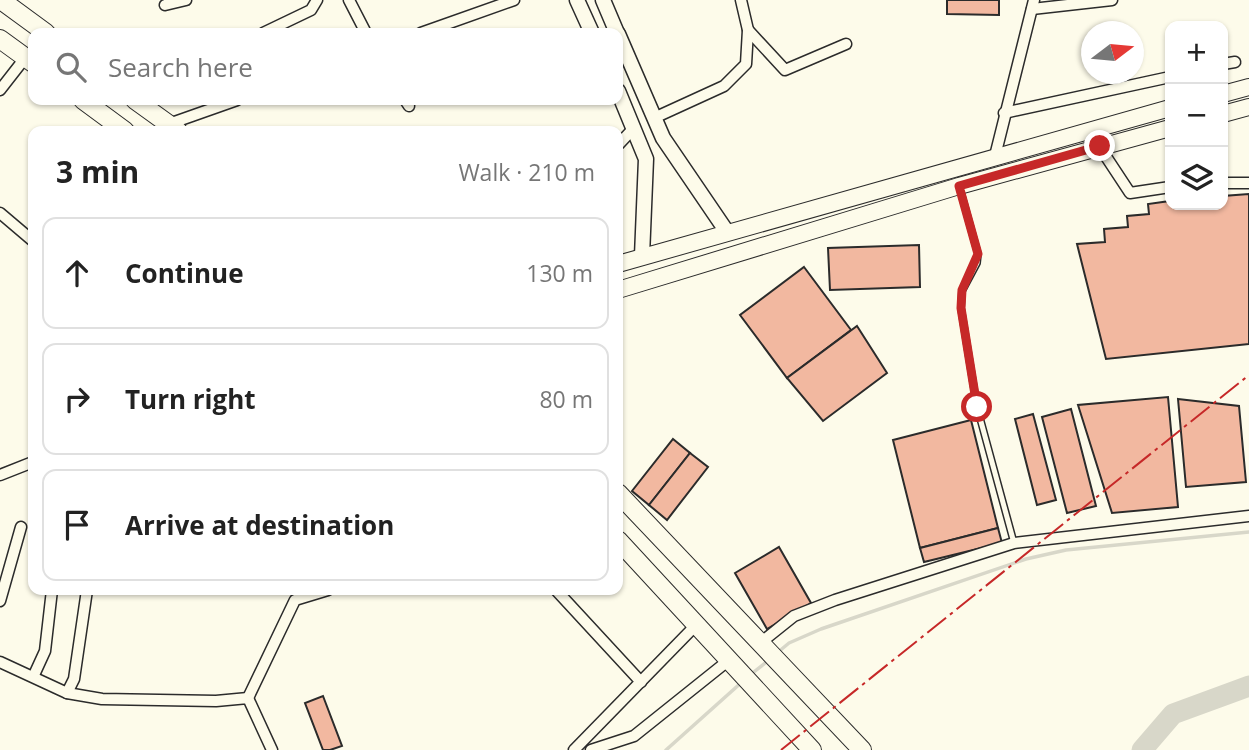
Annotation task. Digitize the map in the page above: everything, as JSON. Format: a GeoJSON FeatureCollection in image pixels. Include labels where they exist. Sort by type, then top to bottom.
{"type":"FeatureCollection","features":[{"type":"Feature","properties":{"kind":"main road"},"geometry":{"type":"LineString","coordinates":[[1,0],[39,28]]}},
{"type":"Feature","properties":{"kind":"main road"},"geometry":{"type":"LineString","coordinates":[[0,39],[28,59]]}},
{"type":"Feature","properties":{"kind":"main road"},"geometry":{"type":"LineString","coordinates":[[1228,93],[1249,87]]}},
{"type":"Feature","properties":{"kind":"main road"},"geometry":{"type":"LineString","coordinates":[[90,105],[118,126]]}},
{"type":"Feature","properties":{"kind":"main road"},"geometry":{"type":"LineString","coordinates":[[146,105],[171,126]]}},
{"type":"Feature","properties":{"kind":"main road"},"geometry":{"type":"LineString","coordinates":[[1228,113],[1249,107]]}},
{"type":"Feature","properties":{"kind":"main road"},"geometry":{"type":"LineString","coordinates":[[623,262],[1165,109]]}},
{"type":"Feature","properties":{"kind":"main road"},"geometry":{"type":"LineString","coordinates":[[623,288],[959,186],[1165,129]]}},
{"type":"Feature","properties":{"kind":"main road"},"geometry":{"type":"LineString","coordinates":[[623,498],[862,750]]}},
{"type":"Feature","properties":{"kind":"main road"},"geometry":{"type":"LineString","coordinates":[[623,545],[812,750]]}},
{"type":"Feature","properties":{"kind":"street"},"geometry":{"type":"LineString","coordinates":[[165,5],[187,0]]}},
{"type":"Feature","properties":{"kind":"street"},"geometry":{"type":"LineString","coordinates":[[273,28],[311,10],[317,0]]}},
{"type":"Feature","properties":{"kind":"street"},"geometry":{"type":"LineString","coordinates":[[349,0],[363,28]]}},
{"type":"Feature","properties":{"kind":"street"},"geometry":{"type":"LineString","coordinates":[[434,28],[496,3],[514,0]]}},
{"type":"Feature","properties":{"kind":"street"},"geometry":{"type":"LineString","coordinates":[[577,0],[590,28]]}},
{"type":"Feature","properties":{"kind":"street"},"geometry":{"type":"LineString","coordinates":[[603,0],[615,28]]}},
{"type":"Feature","properties":{"kind":"street"},"geometry":{"type":"LineString","coordinates":[[654,118],[724,86],[746,64],[748,30],[741,0]]}},
{"type":"Feature","properties":{"kind":"street"},"geometry":{"type":"LineString","coordinates":[[995,156],[1033,4],[1112,0]]}},
{"type":"Feature","properties":{"kind":"street"},"geometry":{"type":"LineString","coordinates":[[748,30],[785,70],[846,44]]}},
{"type":"Feature","properties":{"kind":"street"},"geometry":{"type":"LineString","coordinates":[[623,46],[663,138],[727,232]]}},
{"type":"Feature","properties":{"kind":"street"},"geometry":{"type":"LineString","coordinates":[[0,90],[28,61]]}},
{"type":"Feature","properties":{"kind":"street"},"geometry":{"type":"LineString","coordinates":[[1228,64],[1235,62]]}},
{"type":"Feature","properties":{"kind":"street"},"geometry":{"type":"LineString","coordinates":[[1004,113],[1165,78]]}},
{"type":"Feature","properties":{"kind":"street"},"geometry":{"type":"LineString","coordinates":[[623,104],[646,159],[642,256]]}},
{"type":"Feature","properties":{"kind":"street"},"geometry":{"type":"LineString","coordinates":[[178,126],[226,105]]}},
{"type":"Feature","properties":{"kind":"street"},"geometry":{"type":"LineString","coordinates":[[623,140],[633,129]]}},
{"type":"Feature","properties":{"kind":"street"},"geometry":{"type":"LineString","coordinates":[[1100,146],[1130,193],[1165,188]]}},
{"type":"Feature","properties":{"kind":"street"},"geometry":{"type":"LineString","coordinates":[[1228,183],[1249,183]]}},
{"type":"Feature","properties":{"kind":"street"},"geometry":{"type":"LineString","coordinates":[[0,213],[28,237]]}},
{"type":"Feature","properties":{"kind":"street"},"geometry":{"type":"LineString","coordinates":[[0,475],[28,464]]}},
{"type":"Feature","properties":{"kind":"street"},"geometry":{"type":"LineString","coordinates":[[758,643],[794,616],[835,600],[1014,543],[1249,516]]}},
{"type":"Feature","properties":{"kind":"street"},"geometry":{"type":"LineString","coordinates":[[0,601],[22,527]]}},
{"type":"Feature","properties":{"kind":"street"},"geometry":{"type":"LineString","coordinates":[[34,675],[45,651],[51,595]]}},
{"type":"Feature","properties":{"kind":"street"},"geometry":{"type":"LineString","coordinates":[[67,693],[74,679],[86,595]]}},
{"type":"Feature","properties":{"kind":"street"},"geometry":{"type":"LineString","coordinates":[[248,698],[295,600],[312,595]]}},
{"type":"Feature","properties":{"kind":"street"},"geometry":{"type":"LineString","coordinates":[[561,595],[641,681]]}},
{"type":"Feature","properties":{"kind":"street"},"geometry":{"type":"LineString","coordinates":[[574,750],[696,625]]}},
{"type":"Feature","properties":{"kind":"street"},"geometry":{"type":"LineString","coordinates":[[591,750],[634,736],[729,660]]}},
{"type":"Feature","properties":{"kind":"street"},"geometry":{"type":"LineString","coordinates":[[0,662],[34,675],[67,693],[102,699],[148,702],[248,698]]}},
{"type":"Feature","properties":{"kind":"street"},"geometry":{"type":"LineString","coordinates":[[248,698],[272,750]]}},
{"type":"Feature","properties":{"kind":"lane"},"geometry":{"type":"LineString","coordinates":[[959,186],[978,254],[962,290],[961,308],[977,407],[1014,543]]}},
{"type":"Feature","properties":{"kind":"building"},"geometry":{"type":"Polygon","coordinates":[[[947,0],[999,0],[999,15],[947,14],[947,0]]]}},
{"type":"Feature","properties":{"kind":"building"},"geometry":{"type":"Polygon","coordinates":[[[1249,194],[1249,344],[1106,359],[1077,244],[1105,242],[1104,229],[1128,227],[1127,216],[1149,214],[1148,204],[1165,202],[1165,210],[1228,210],[1228,196],[1249,194]]]}},
{"type":"Feature","properties":{"kind":"building"},"geometry":{"type":"Polygon","coordinates":[[[919,245],[920,287],[830,290],[828,248],[919,245]]]}},
{"type":"Feature","properties":{"kind":"building"},"geometry":{"type":"Polygon","coordinates":[[[804,267],[851,330],[787,378],[740,315],[804,267]]]}},
{"type":"Feature","properties":{"kind":"building"},"geometry":{"type":"Polygon","coordinates":[[[857,326],[887,373],[823,421],[787,378],[857,326]]]}},
{"type":"Feature","properties":{"kind":"building"},"geometry":{"type":"Polygon","coordinates":[[[1168,397],[1178,507],[1112,513],[1078,405],[1168,397]]]}},
{"type":"Feature","properties":{"kind":"building"},"geometry":{"type":"Polygon","coordinates":[[[1178,399],[1239,406],[1246,482],[1186,487],[1178,399]]]}},
{"type":"Feature","properties":{"kind":"building"},"geometry":{"type":"Polygon","coordinates":[[[1071,409],[1096,506],[1067,513],[1042,417],[1071,409]]]}},
{"type":"Feature","properties":{"kind":"building"},"geometry":{"type":"Polygon","coordinates":[[[1033,414],[1056,500],[1037,505],[1015,419],[1033,414]]]}},
{"type":"Feature","properties":{"kind":"building"},"geometry":{"type":"Polygon","coordinates":[[[971,420],[998,528],[920,548],[893,440],[971,420]]]}},
{"type":"Feature","properties":{"kind":"building"},"geometry":{"type":"Polygon","coordinates":[[[673,439],[690,453],[649,505],[632,491],[673,439]]]}},
{"type":"Feature","properties":{"kind":"building"},"geometry":{"type":"Polygon","coordinates":[[[690,453],[708,467],[667,520],[649,505],[690,453]]]}},
{"type":"Feature","properties":{"kind":"building"},"geometry":{"type":"Polygon","coordinates":[[[998,528],[1002,543],[924,562],[920,548],[998,528]]]}},
{"type":"Feature","properties":{"kind":"building"},"geometry":{"type":"Polygon","coordinates":[[[779,547],[811,603],[767,629],[735,573],[779,547]]]}},
{"type":"Feature","properties":{"kind":"building"},"geometry":{"type":"Polygon","coordinates":[[[323,696],[342,746],[330,750],[323,750],[305,703],[323,696]]]}},
{"type":"Feature","properties":{"kind":"waterway"},"geometry":{"type":"LineString","coordinates":[[777,653],[789,643],[821,629],[1026,559],[1066,550],[1249,532]]}},
{"type":"Feature","properties":{"kind":"waterway"},"geometry":{"type":"LineString","coordinates":[[750,675],[769,660]]}},
{"type":"Feature","properties":{"kind":"waterway"},"geometry":{"type":"LineString","coordinates":[[666,750],[742,682]]}},
{"type":"Feature","properties":{"kind":"waterway"},"geometry":{"type":"LineString","coordinates":[[1142,750],[1173,714],[1249,686]]}},
{"type":"Feature","properties":{"kind":"power"},"geometry":{"type":"LineString","coordinates":[[781,750],[1249,375]]}},
{"type":"Feature","properties":{"kind":"route"},"geometry":{"type":"LineString","coordinates":[[977,407],[961,308],[962,290],[977,263],[978,254],[959,186],[1100,146]]}}]}
